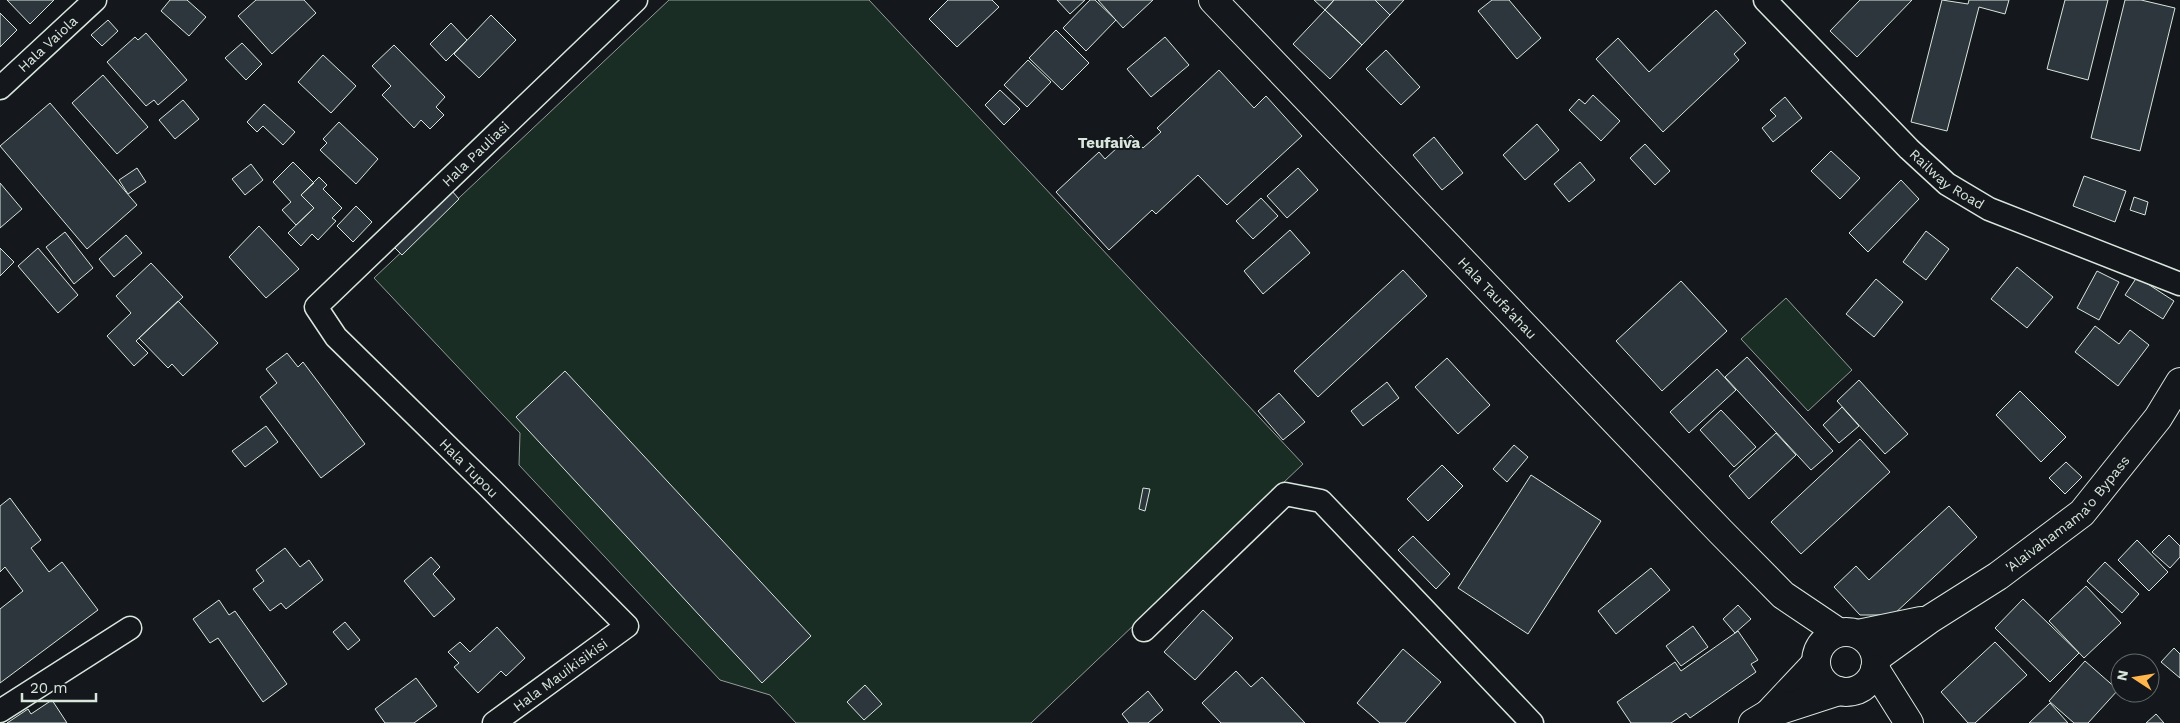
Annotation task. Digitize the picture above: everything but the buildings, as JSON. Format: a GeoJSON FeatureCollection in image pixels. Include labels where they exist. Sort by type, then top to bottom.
{"type":"FeatureCollection","features":[{"type":"Feature","properties":{"kind":"main road","name":"Hala Taufa'ahau"},"geometry":{"type":"LineString","coordinates":[[1213,0],[1721,532],[1784,594],[1848,633]]}},
{"type":"Feature","properties":{"kind":"main road","name":"'Alaivahamama'o Bypass"},"geometry":{"type":"LineString","coordinates":[[1876,663],[1930,619],[1998,576],[2082,513],[2158,418],[2180,382]]}},
{"type":"Feature","properties":{"kind":"main road","name":"Hala Taufa'ahau"},"geometry":{"type":"LineString","coordinates":[[1784,594],[1816,658]]}},
{"type":"Feature","properties":{"kind":"main road","name":"'Alaivahamama'o Bypass"},"geometry":{"type":"LineString","coordinates":[[1848,633],[1930,619]]}},
{"type":"Feature","properties":{"kind":"main road"},"geometry":{"type":"LineString","coordinates":[[1760,719],[1816,658],[1829,636],[1848,633],[1867,640],[1873,648],[1876,663],[1909,723]]}},
{"type":"Feature","properties":{"kind":"main road"},"geometry":{"type":"LineString","coordinates":[[1816,658],[1820,678],[1831,688],[1848,691],[1900,723]]}},
{"type":"Feature","properties":{"kind":"main road"},"geometry":{"type":"LineString","coordinates":[[1760,719],[1848,691],[1872,678],[1876,663]]}},
{"type":"Feature","properties":{"kind":"street","name":"Hala Vaiola"},"geometry":{"type":"LineString","coordinates":[[0,88],[95,0]]}},
{"type":"Feature","properties":{"kind":"street","name":"Hala Pauliasi"},"geometry":{"type":"LineString","coordinates":[[316,307],[636,0]]}},
{"type":"Feature","properties":{"kind":"street","name":"Railway Road"},"geometry":{"type":"LineString","coordinates":[[1765,0],[1909,149],[1947,184],[1989,209],[2180,284]]}},
{"type":"Feature","properties":{"kind":"street","name":"Hala Tupou"},"geometry":{"type":"LineString","coordinates":[[316,307],[336,337],[627,626]]}},
{"type":"Feature","properties":{"kind":"street"},"geometry":{"type":"LineString","coordinates":[[1144,630],[1285,494],[1321,501],[1532,723]]}},
{"type":"Feature","properties":{"kind":"street","name":"Hala Mauikisikisi"},"geometry":{"type":"LineString","coordinates":[[494,723],[627,626]]}},
{"type":"Feature","properties":{"kind":"street"},"geometry":{"type":"LineString","coordinates":[[0,710],[130,628]]}},
{"type":"Feature","properties":{"kind":"green space"},"geometry":{"type":"Polygon","coordinates":[[[669,0],[869,0],[1303,464],[1031,723],[796,723],[770,695],[720,680],[519,465],[520,433],[374,278],[669,0]]]}},
{"type":"Feature","properties":{"kind":"green space"},"geometry":{"type":"Polygon","coordinates":[[[1786,298],[1852,370],[1808,411],[1741,339],[1786,298]]]}},
{"type":"Feature","properties":{"kind":"district","name":"Teufaiva"},"geometry":{"type":"Point","coordinates":[1109,143]}}]}
